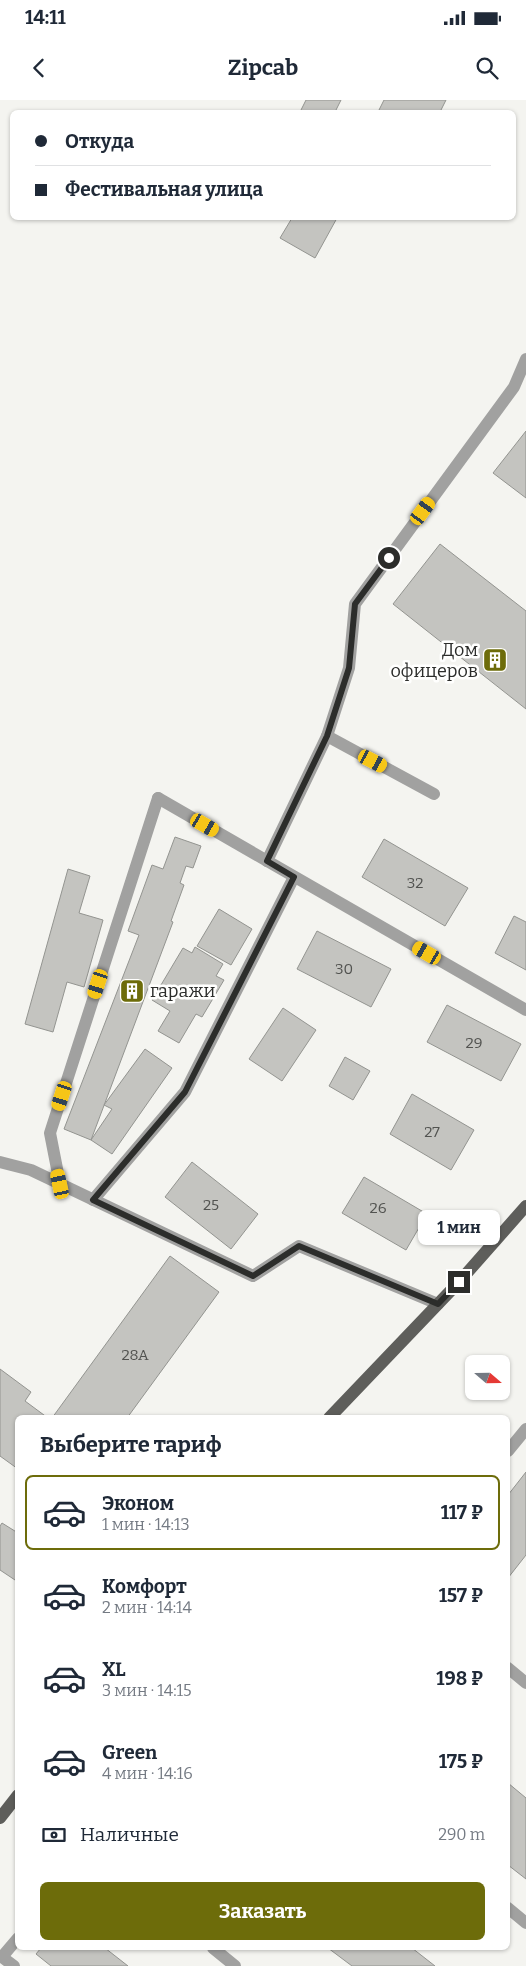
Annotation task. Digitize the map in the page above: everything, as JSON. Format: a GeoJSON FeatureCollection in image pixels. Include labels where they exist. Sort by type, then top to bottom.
{"type":"FeatureCollection","features":[{"type":"Feature","properties":{"kind":"main road"},"geometry":{"type":"LineString","coordinates":[[331,1415],[438,1304],[526,1206]]}},
{"type":"Feature","properties":{"kind":"main road"},"geometry":{"type":"LineString","coordinates":[[0,1818],[15,1799]]}},
{"type":"Feature","properties":{"kind":"street"},"geometry":{"type":"LineString","coordinates":[[267,861],[327,736],[349,668],[355,604],[514,388],[526,360]]}},
{"type":"Feature","properties":{"kind":"street"},"geometry":{"type":"LineString","coordinates":[[327,736],[434,794]]}},
{"type":"Feature","properties":{"kind":"street"},"geometry":{"type":"LineString","coordinates":[[60,1184],[50,1133],[158,798],[526,1010]]}},
{"type":"Feature","properties":{"kind":"street"},"geometry":{"type":"LineString","coordinates":[[93,1200],[185,1092],[294,877]]}},
{"type":"Feature","properties":{"kind":"street"},"geometry":{"type":"LineString","coordinates":[[0,1162],[32,1170],[253,1276],[299,1246],[438,1304]]}},
{"type":"Feature","properties":{"kind":"street"},"geometry":{"type":"LineString","coordinates":[[510,1449],[526,1429]]}},
{"type":"Feature","properties":{"kind":"street"},"geometry":{"type":"LineString","coordinates":[[510,1670],[526,1683]]}},
{"type":"Feature","properties":{"kind":"street"},"geometry":{"type":"LineString","coordinates":[[510,1910],[526,1923]]}},
{"type":"Feature","properties":{"kind":"street"},"geometry":{"type":"LineString","coordinates":[[14,1966],[2,1956],[15,1941]]}},
{"type":"Feature","properties":{"kind":"street"},"geometry":{"type":"LineString","coordinates":[[215,1950],[235,1966]]}},
{"type":"Feature","properties":{"kind":"building"},"geometry":{"type":"Polygon","coordinates":[[[306,100],[341,100],[336,110],[301,110],[306,100]]]}},
{"type":"Feature","properties":{"kind":"building"},"geometry":{"type":"Polygon","coordinates":[[[384,100],[446,100],[441,110],[379,110],[384,100]]]}},
{"type":"Feature","properties":{"kind":"building"},"geometry":{"type":"Polygon","coordinates":[[[291,220],[336,220],[315,258],[280,238],[291,220]]]}},
{"type":"Feature","properties":{"kind":"building"},"geometry":{"type":"Polygon","coordinates":[[[526,431],[526,498],[493,473],[526,431]]]}},
{"type":"Feature","properties":{"kind":"building","name":"Дом офицеров"},"geometry":{"type":"Polygon","coordinates":[[[440,544],[526,611],[526,709],[393,604],[440,544]]]}},
{"type":"Feature","properties":{"kind":"building","name":"гаражи"},"geometry":{"type":"Polygon","coordinates":[[[175,837],[201,846],[193,868],[186,866],[180,883],[184,885],[171,921],[173,922],[91,1140],[64,1129],[139,935],[128,931],[152,865],[163,869],[175,837]]]}},
{"type":"Feature","properties":{"kind":"building"},"geometry":{"type":"Polygon","coordinates":[[[384,839],[468,888],[445,926],[362,877],[384,839]]]}},
{"type":"Feature","properties":{"kind":"building"},"geometry":{"type":"Polygon","coordinates":[[[68,869],[90,876],[79,913],[103,920],[84,987],[67,982],[53,1032],[25,1024],[68,869]]]}},
{"type":"Feature","properties":{"kind":"building"},"geometry":{"type":"Polygon","coordinates":[[[219,909],[252,929],[231,965],[197,946],[219,909]]]}},
{"type":"Feature","properties":{"kind":"building"},"geometry":{"type":"Polygon","coordinates":[[[514,916],[526,922],[526,970],[495,953],[514,916]]]}},
{"type":"Feature","properties":{"kind":"building"},"geometry":{"type":"Polygon","coordinates":[[[317,931],[391,969],[371,1007],[297,969],[317,931]]]}},
{"type":"Feature","properties":{"kind":"building"},"geometry":{"type":"Polygon","coordinates":[[[195,947],[223,964],[216,976],[224,980],[202,1017],[196,1014],[179,1043],[158,1031],[170,1011],[152,1000],[183,948],[192,953],[195,947]]]}},
{"type":"Feature","properties":{"kind":"building"},"geometry":{"type":"Polygon","coordinates":[[[447,1005],[521,1044],[501,1081],[427,1042],[447,1005]]]}},
{"type":"Feature","properties":{"kind":"building"},"geometry":{"type":"Polygon","coordinates":[[[283,1008],[316,1030],[282,1081],[249,1059],[283,1008]]]}},
{"type":"Feature","properties":{"kind":"building"},"geometry":{"type":"Polygon","coordinates":[[[145,1049],[172,1068],[112,1154],[91,1140],[112,1109],[104,1105],[145,1049]]]}},
{"type":"Feature","properties":{"kind":"building"},"geometry":{"type":"Polygon","coordinates":[[[345,1057],[370,1071],[353,1100],[329,1086],[345,1057]]]}},
{"type":"Feature","properties":{"kind":"building"},"geometry":{"type":"Polygon","coordinates":[[[412,1094],[474,1130],[451,1170],[390,1134],[412,1094]]]}},
{"type":"Feature","properties":{"kind":"building"},"geometry":{"type":"Polygon","coordinates":[[[192,1162],[258,1214],[231,1249],[165,1197],[192,1162]]]}},
{"type":"Feature","properties":{"kind":"building"},"geometry":{"type":"Polygon","coordinates":[[[364,1177],[427,1214],[406,1250],[342,1213],[364,1177]]]}},
{"type":"Feature","properties":{"kind":"building"},"geometry":{"type":"Polygon","coordinates":[[[170,1256],[219,1292],[129,1415],[54,1415],[170,1256]]]}},
{"type":"Feature","properties":{"kind":"building"},"geometry":{"type":"Polygon","coordinates":[[[0,1369],[31,1392],[25,1401],[44,1415],[15,1415],[15,1467],[0,1456],[0,1369]]]}},
{"type":"Feature","properties":{"kind":"building"},"geometry":{"type":"Polygon","coordinates":[[[526,1472],[526,1555],[510,1575],[510,1492],[526,1472]]]}},
{"type":"Feature","properties":{"kind":"building"},"geometry":{"type":"Polygon","coordinates":[[[2,1523],[15,1531],[15,1580],[0,1570],[0,1526],[2,1523]]]}},
{"type":"Feature","properties":{"kind":"building"},"geometry":{"type":"Polygon","coordinates":[[[510,1785],[526,1798],[526,1879],[510,1867],[510,1785]]]}},
{"type":"Feature","properties":{"kind":"building"},"geometry":{"type":"Polygon","coordinates":[[[39,1950],[108,1950],[128,1966],[51,1966],[36,1954],[39,1950]]]}},
{"type":"Feature","properties":{"kind":"building"},"geometry":{"type":"Polygon","coordinates":[[[331,1950],[415,1950],[435,1966],[352,1966],[331,1950]]]}},
{"type":"Feature","properties":{"kind":"place","name":"Дом офицеров"},"geometry":{"type":"Point","coordinates":[495,660]}},
{"type":"Feature","properties":{"kind":"place","name":"гаражи"},"geometry":{"type":"Point","coordinates":[132,991]}},
{"type":"Feature","properties":{"kind":"route"},"geometry":{"type":"LineString","coordinates":[[389,558],[355,604],[349,668],[327,736],[267,861],[294,877],[185,1092],[93,1200],[253,1276],[299,1246],[438,1304],[459,1282]]}}]}
